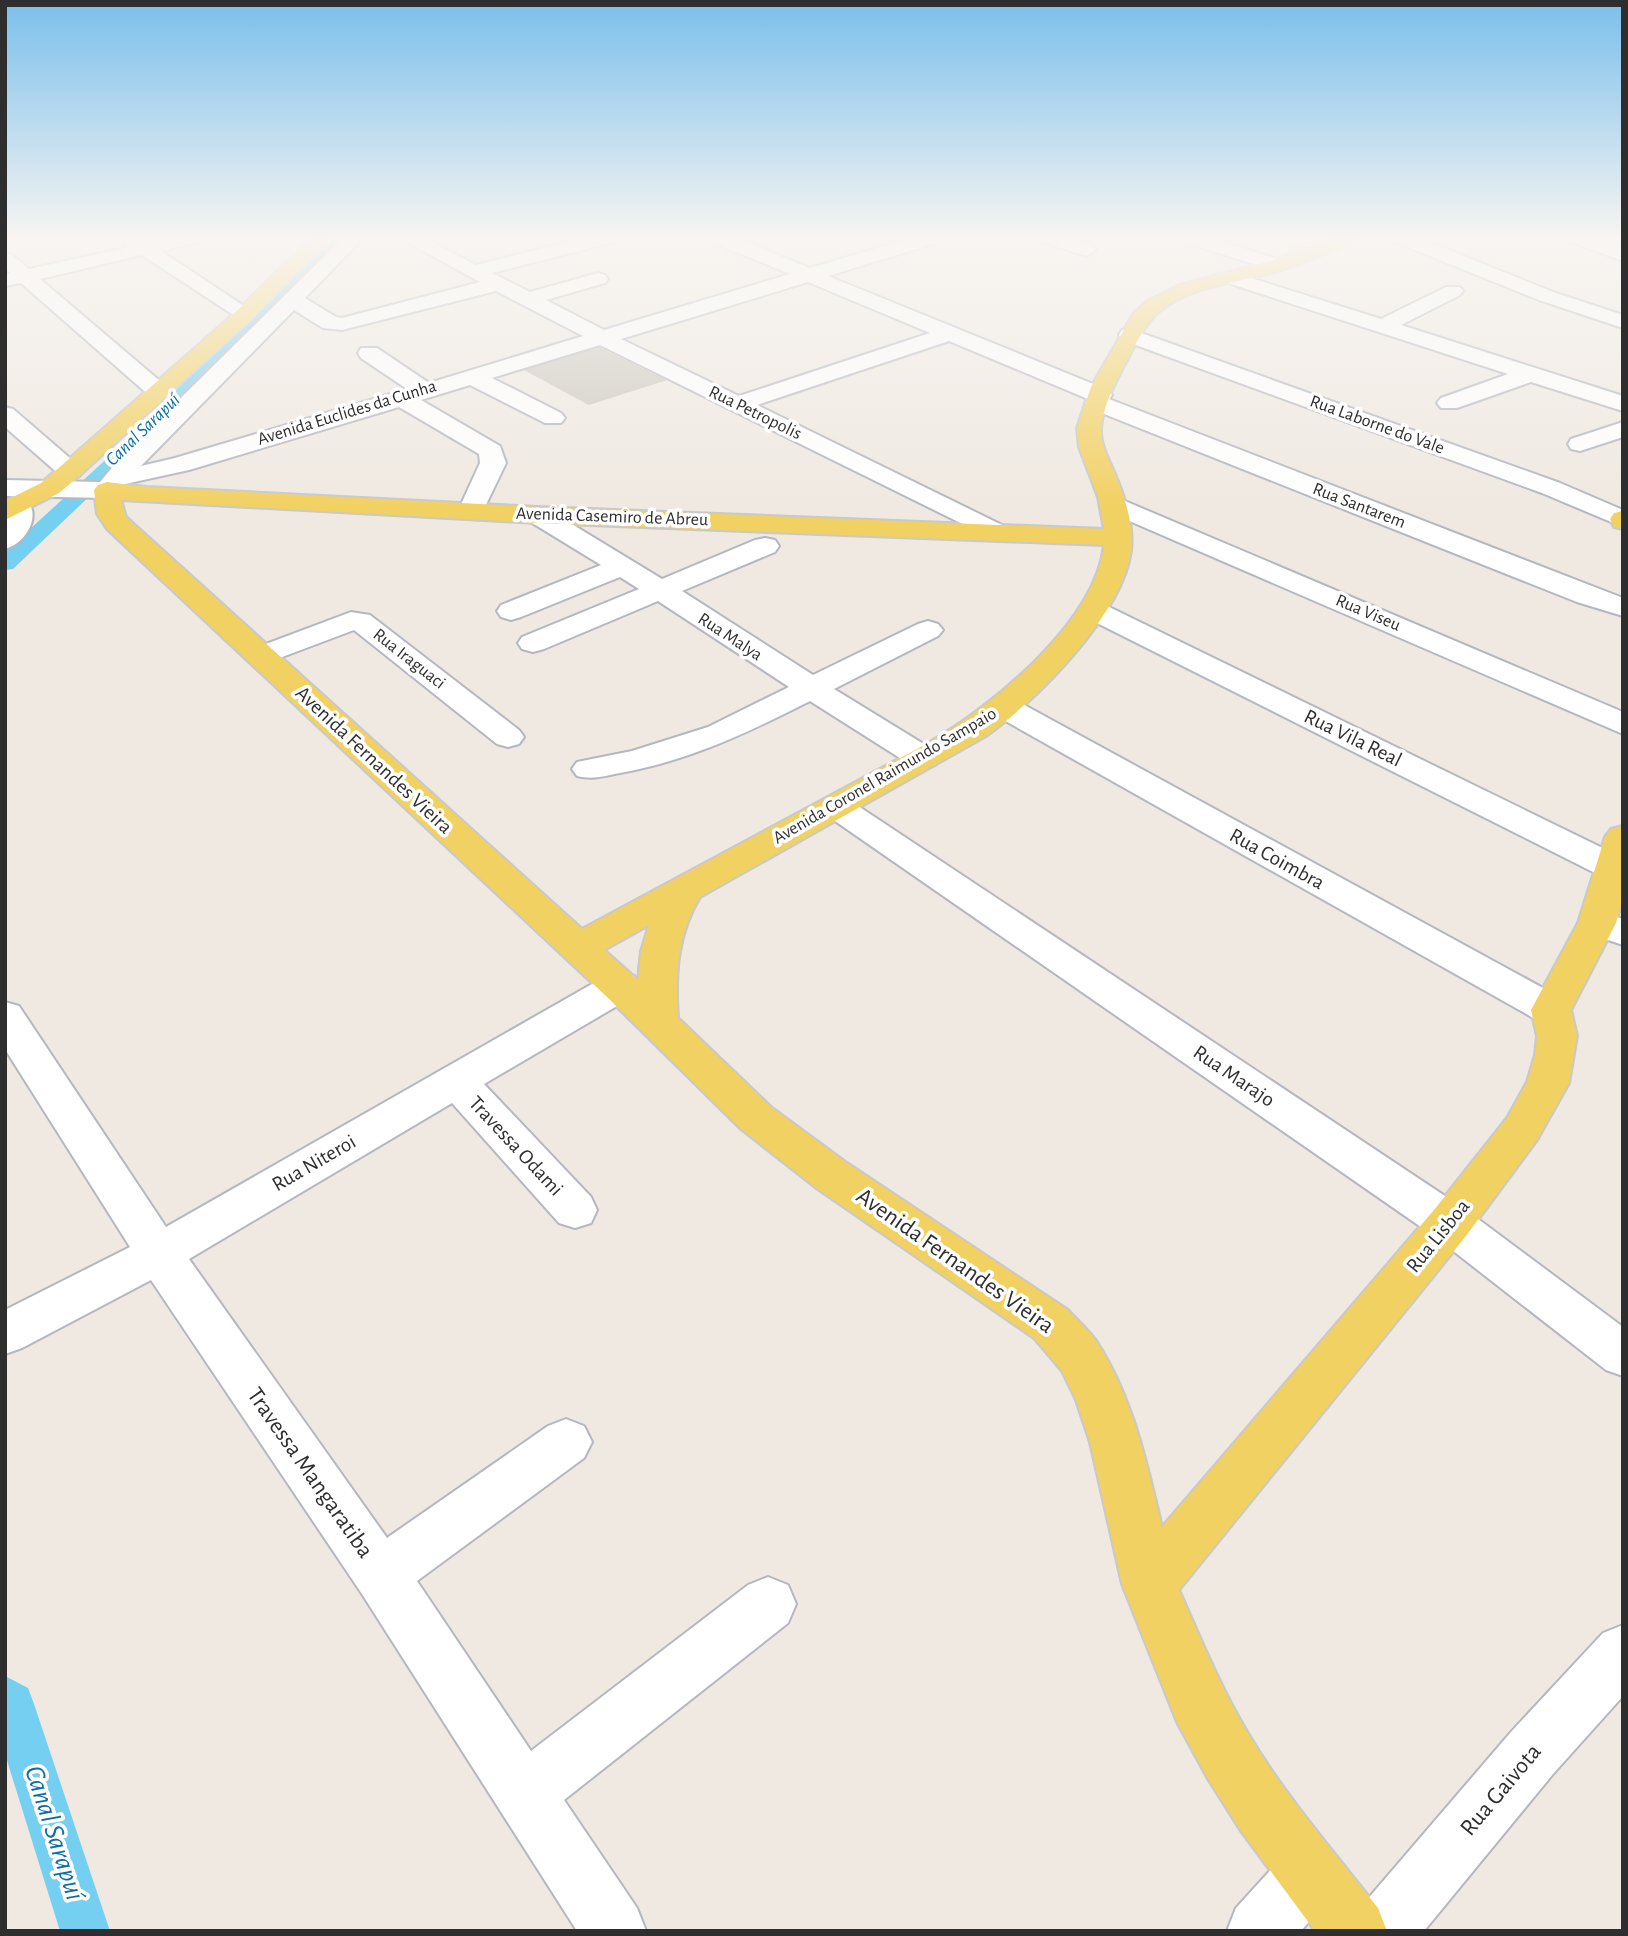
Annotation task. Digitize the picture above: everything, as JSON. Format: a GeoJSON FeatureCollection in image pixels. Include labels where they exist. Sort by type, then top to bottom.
{"type":"FeatureCollection","features":[{"type":"Feature","properties":{"kind":"main road"},"geometry":{"type":"LineString","coordinates":[[84,484],[159,392],[231,326]]}},
{"type":"Feature","properties":{"kind":"main road","name":"Avenida Coronel Raimundo Sampaio"},"geometry":{"type":"LineString","coordinates":[[577,948],[923,758],[1004,707],[1037,675],[1093,610],[1116,559],[1118,538],[1113,503],[1092,447],[1089,429],[1099,399],[1135,326]]}},
{"type":"Feature","properties":{"kind":"main road","name":"Avenida Euclides da Cunha"},"geometry":{"type":"LineString","coordinates":[[10,502],[84,484]]}},
{"type":"Feature","properties":{"kind":"main road","name":"Avenida Casemiro de Abreu"},"geometry":{"type":"LineString","coordinates":[[84,484],[147,495],[471,512],[1118,538]]}},
{"type":"Feature","properties":{"kind":"main road","name":"Avenida Fernandes Vieira"},"geometry":{"type":"LineString","coordinates":[[84,484],[116,523],[658,1021],[756,1118],[831,1175],[1051,1324],[1079,1356],[1100,1398],[1116,1442],[1149,1584],[1198,1701],[1229,1758],[1310,1873],[1355,1931]]}},
{"type":"Feature","properties":{"kind":"main road"},"geometry":{"type":"LineString","coordinates":[[1551,1010],[1610,928],[1618,852]]}},
{"type":"Feature","properties":{"kind":"main road"},"geometry":{"type":"LineString","coordinates":[[658,1021],[656,960],[671,913],[688,887]]}},
{"type":"Feature","properties":{"kind":"main road","name":"Rua Lisboa"},"geometry":{"type":"LineString","coordinates":[[1149,1584],[1450,1223],[1522,1129],[1548,1083],[1557,1036],[1551,1010]]}},
{"type":"Feature","properties":{"kind":"street"},"geometry":{"type":"LineString","coordinates":[[85,326],[159,392]]}},
{"type":"Feature","properties":{"kind":"street"},"geometry":{"type":"LineString","coordinates":[[5,414],[84,484],[263,326]]}},
{"type":"Feature","properties":{"kind":"street","name":"Rua Petropolis"},"geometry":{"type":"LineString","coordinates":[[581,326],[993,531]]}},
{"type":"Feature","properties":{"kind":"street","name":"Avenida Euclides da Cunha"},"geometry":{"type":"LineString","coordinates":[[84,484],[180,465],[636,326]]}},
{"type":"Feature","properties":{"kind":"street","name":"Rua Santarem"},"geometry":{"type":"LineString","coordinates":[[935,326],[1099,399],[1587,596],[1623,607]]}},
{"type":"Feature","properties":{"kind":"street"},"geometry":{"type":"LineString","coordinates":[[1381,327],[1623,404]]}},
{"type":"Feature","properties":{"kind":"street"},"geometry":{"type":"LineString","coordinates":[[738,404],[951,333]]}},
{"type":"Feature","properties":{"kind":"street","name":"Rua Laborne do Vale"},"geometry":{"type":"LineString","coordinates":[[1130,335],[1551,488],[1623,520]]}},
{"type":"Feature","properties":{"kind":"street"},"geometry":{"type":"LineString","coordinates":[[369,353],[424,390]]}},
{"type":"Feature","properties":{"kind":"street"},"geometry":{"type":"LineString","coordinates":[[1449,403],[1528,375]]}},
{"type":"Feature","properties":{"kind":"street"},"geometry":{"type":"LineString","coordinates":[[470,376],[553,418]]}},
{"type":"Feature","properties":{"kind":"street"},"geometry":{"type":"LineString","coordinates":[[399,397],[491,451],[493,463],[471,512]]}},
{"type":"Feature","properties":{"kind":"street"},"geometry":{"type":"LineString","coordinates":[[1580,444],[1623,429]]}},
{"type":"Feature","properties":{"kind":"street"},"geometry":{"type":"LineString","coordinates":[[5,541],[17,526],[20,516],[10,502]]}},
{"type":"Feature","properties":{"kind":"street","name":"Rua Viseu"},"geometry":{"type":"LineString","coordinates":[[1113,503],[1623,724]]}},
{"type":"Feature","properties":{"kind":"street","name":"Rua Malya"},"geometry":{"type":"LineString","coordinates":[[538,515],[923,758]]}},
{"type":"Feature","properties":{"kind":"street"},"geometry":{"type":"LineString","coordinates":[[533,643],[661,592],[765,546]]}},
{"type":"Feature","properties":{"kind":"street"},"geometry":{"type":"LineString","coordinates":[[511,611],[622,566]]}},
{"type":"Feature","properties":{"kind":"street","name":"Rua Vila Real"},"geometry":{"type":"LineString","coordinates":[[1093,610],[1618,852]]}},
{"type":"Feature","properties":{"kind":"street","name":"Rua Iraguaci"},"geometry":{"type":"LineString","coordinates":[[261,656],[351,621],[360,621],[508,737]]}},
{"type":"Feature","properties":{"kind":"street"},"geometry":{"type":"LineString","coordinates":[[589,769],[661,754],[719,734],[928,631]]}},
{"type":"Feature","properties":{"kind":"street","name":"Rua Coimbra"},"geometry":{"type":"LineString","coordinates":[[1004,707],[1551,1010]]}},
{"type":"Feature","properties":{"kind":"street","name":"Rua Marajo"},"geometry":{"type":"LineString","coordinates":[[837,807],[1450,1223],[1623,1355]]}},
{"type":"Feature","properties":{"kind":"street","name":"Rua Niteroi"},"geometry":{"type":"LineString","coordinates":[[5,1333],[159,1254],[620,986]]}},
{"type":"Feature","properties":{"kind":"street","name":"Travessa Mangaratiba"},"geometry":{"type":"LineString","coordinates":[[5,1016],[159,1254],[381,1575],[614,1931]]}},
{"type":"Feature","properties":{"kind":"street","name":"Travessa Odami"},"geometry":{"type":"LineString","coordinates":[[456,1081],[575,1210]]}},
{"type":"Feature","properties":{"kind":"street"},"geometry":{"type":"LineString","coordinates":[[381,1575],[566,1442]]}},
{"type":"Feature","properties":{"kind":"street"},"geometry":{"type":"LineString","coordinates":[[525,1793],[768,1604]]}},
{"type":"Feature","properties":{"kind":"street","name":"Rua Gaivota"},"geometry":{"type":"LineString","coordinates":[[1384,1931],[1532,1753],[1623,1653]]}},
{"type":"Feature","properties":{"kind":"street"},"geometry":{"type":"LineString","coordinates":[[1259,1931],[1310,1873]]}},
{"type":"Feature","properties":{"kind":"building"},"geometry":{"type":"Polygon","coordinates":[[[599,348],[664,380],[589,404],[526,370],[599,348]]]}},
{"type":"Feature","properties":{"kind":"waterway","name":"Canal Sarapuí"},"geometry":{"type":"LineString","coordinates":[[5,564],[109,467],[251,326]]}},
{"type":"Feature","properties":{"kind":"waterway","name":"Canal Sarapuí"},"geometry":{"type":"LineString","coordinates":[[5,1698],[12,1704],[85,1931]]}}]}
